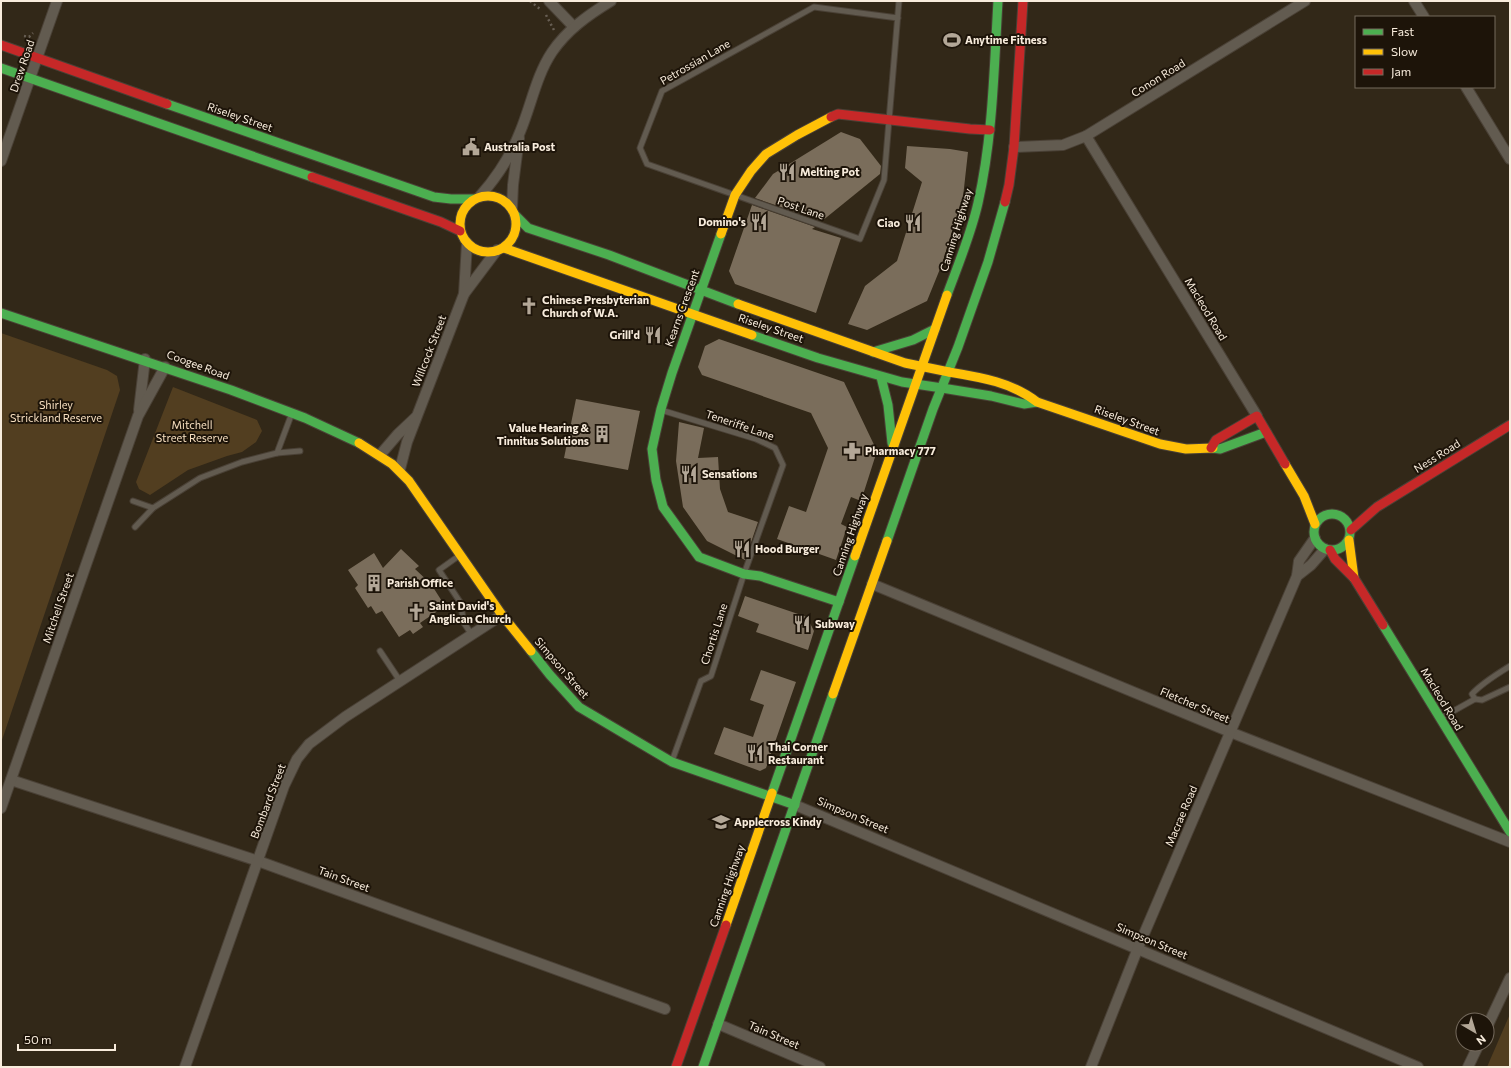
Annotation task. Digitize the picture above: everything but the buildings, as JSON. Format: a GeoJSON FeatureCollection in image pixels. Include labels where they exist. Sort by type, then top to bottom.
{"type":"FeatureCollection","features":[{"type":"Feature","properties":{"kind":"main road","name":"Canning Highway"},"geometry":{"type":"LineString","coordinates":[[676,1067],[915,384],[969,235],[978,203],[990,130],[998,1]]}},
{"type":"Feature","properties":{"kind":"main road"},"geometry":{"type":"LineString","coordinates":[[703,1067],[933,409],[949,372],[988,262],[1009,185],[1014,147],[1022,1]]}},
{"type":"Feature","properties":{"kind":"main road","name":"Riseley Street"},"geometry":{"type":"LineString","coordinates":[[1,45],[434,197],[451,199],[487,195],[498,197],[508,203],[528,228],[609,255],[905,363],[997,383],[1029,394],[1037,402],[1160,444],[1186,449],[1211,448],[1220,450],[1266,432]]}},
{"type":"Feature","properties":{"kind":"main road"},"geometry":{"type":"LineString","coordinates":[[1,68],[443,223],[460,231]]}},
{"type":"Feature","properties":{"kind":"main road","name":"Kearns Crescent"},"geometry":{"type":"LineString","coordinates":[[839,602],[760,576],[744,574],[699,557],[664,507],[656,480],[652,449],[660,409],[735,195],[751,171],[766,154],[797,135],[838,114],[990,130]]}},
{"type":"Feature","properties":{"kind":"main road"},"geometry":{"type":"LineString","coordinates":[[467,243],[460,231],[459,219],[465,206],[477,197]]}},
{"type":"Feature","properties":{"kind":"main road"},"geometry":{"type":"LineString","coordinates":[[500,249],[512,239],[516,228],[514,212]]}},
{"type":"Feature","properties":{"kind":"main road","name":"Riseley Street"},"geometry":{"type":"LineString","coordinates":[[467,243],[475,249],[485,252],[500,249],[693,313],[818,358],[881,377],[991,396],[1024,404],[1037,402]]}},
{"type":"Feature","properties":{"kind":"main road","name":"Coogee Road"},"geometry":{"type":"LineString","coordinates":[[1,313],[166,366],[293,412],[356,441],[380,455]]}},
{"type":"Feature","properties":{"kind":"main road"},"geometry":{"type":"LineString","coordinates":[[874,352],[923,337],[935,329]]}},
{"type":"Feature","properties":{"kind":"main road"},"geometry":{"type":"LineString","coordinates":[[881,377],[888,405],[893,448]]}},
{"type":"Feature","properties":{"kind":"main road"},"geometry":{"type":"LineString","coordinates":[[1211,448],[1216,440],[1257,416]]}},
{"type":"Feature","properties":{"kind":"main road","name":"Macleod Road"},"geometry":{"type":"LineString","coordinates":[[1257,416],[1304,496],[1315,524]]}},
{"type":"Feature","properties":{"kind":"main road","name":"Ness Road"},"geometry":{"type":"LineString","coordinates":[[1351,530],[1377,507],[1510,425]]}},
{"type":"Feature","properties":{"kind":"main road","name":"Simpson Street"},"geometry":{"type":"LineString","coordinates":[[380,455],[400,469],[461,554],[502,615],[550,675],[579,707],[672,762],[795,805]]}},
{"type":"Feature","properties":{"kind":"main road","name":"Macleod Road"},"geometry":{"type":"LineString","coordinates":[[1304,496],[1323,509]]}},
{"type":"Feature","properties":{"kind":"main road","name":"Ness Road"},"geometry":{"type":"LineString","coordinates":[[1349,514],[1377,507]]}},
{"type":"Feature","properties":{"kind":"main road"},"geometry":{"type":"LineString","coordinates":[[1315,538],[1315,524],[1321,517],[1323,509],[1338,514],[1349,514],[1348,522],[1351,530]]}},
{"type":"Feature","properties":{"kind":"main road","name":"Macleod Road"},"geometry":{"type":"LineString","coordinates":[[1351,530],[1349,540],[1354,578]]}},
{"type":"Feature","properties":{"kind":"main road","name":"Macleod Road"},"geometry":{"type":"LineString","coordinates":[[1315,538],[1317,542],[1328,549],[1335,559],[1354,578],[1510,832]]}},
{"type":"Feature","properties":{"kind":"main road"},"geometry":{"type":"LineString","coordinates":[[1328,549],[1341,548],[1349,540]]}},
{"type":"Feature","properties":{"kind":"street","name":"Drew Road"},"geometry":{"type":"LineString","coordinates":[[1,162],[57,1]]}},
{"type":"Feature","properties":{"kind":"street"},"geometry":{"type":"LineString","coordinates":[[549,1],[574,27]]}},
{"type":"Feature","properties":{"kind":"street"},"geometry":{"type":"LineString","coordinates":[[477,197],[492,183],[520,132],[542,71],[551,54],[560,41],[574,27],[596,10],[611,1]]}},
{"type":"Feature","properties":{"kind":"street","name":"Conon Road"},"geometry":{"type":"LineString","coordinates":[[1014,147],[1063,145],[1086,136],[1305,1]]}},
{"type":"Feature","properties":{"kind":"street"},"geometry":{"type":"LineString","coordinates":[[1414,1],[1423,16]]}},
{"type":"Feature","properties":{"kind":"street"},"geometry":{"type":"LineString","coordinates":[[1467,88],[1510,158]]}},
{"type":"Feature","properties":{"kind":"street"},"geometry":{"type":"LineString","coordinates":[[514,212],[513,186],[520,132]]}},
{"type":"Feature","properties":{"kind":"street","name":"Macleod Road"},"geometry":{"type":"LineString","coordinates":[[1086,136],[1257,416]]}},
{"type":"Feature","properties":{"kind":"street","name":"Willcock Street"},"geometry":{"type":"LineString","coordinates":[[400,469],[407,442],[464,294],[467,243]]}},
{"type":"Feature","properties":{"kind":"street","name":"Willcock Street"},"geometry":{"type":"LineString","coordinates":[[464,294],[500,249]]}},
{"type":"Feature","properties":{"kind":"street","name":"Mitchell Street"},"geometry":{"type":"LineString","coordinates":[[138,416],[145,359]]}},
{"type":"Feature","properties":{"kind":"street","name":"Mitchell Street"},"geometry":{"type":"LineString","coordinates":[[1,808],[138,416],[166,366]]}},
{"type":"Feature","properties":{"kind":"street","name":"Willcock Street"},"geometry":{"type":"LineString","coordinates":[[380,455],[398,434],[418,416]]}},
{"type":"Feature","properties":{"kind":"street","name":"Macrae Road"},"geometry":{"type":"LineString","coordinates":[[1091,1067],[1138,948],[1297,576],[1299,562],[1315,538]]}},
{"type":"Feature","properties":{"kind":"street","name":"Macrae Road"},"geometry":{"type":"LineString","coordinates":[[1297,576],[1311,566],[1328,549]]}},
{"type":"Feature","properties":{"kind":"street","name":"Fletcher Street"},"geometry":{"type":"LineString","coordinates":[[872,584],[1230,732],[1510,842]]}},
{"type":"Feature","properties":{"kind":"street","name":"Bombard Street"},"geometry":{"type":"LineString","coordinates":[[185,1067],[284,786],[297,759],[309,744],[345,717],[502,615]]}},
{"type":"Feature","properties":{"kind":"street","name":"Tain Street"},"geometry":{"type":"LineString","coordinates":[[11,780],[258,861],[665,1009]]}},
{"type":"Feature","properties":{"kind":"street","name":"Simpson Street"},"geometry":{"type":"LineString","coordinates":[[795,805],[1418,1067]]}},
{"type":"Feature","properties":{"kind":"street"},"geometry":{"type":"LineString","coordinates":[[1494,1012],[1510,978]]}},
{"type":"Feature","properties":{"kind":"street","name":"Tain Street"},"geometry":{"type":"LineString","coordinates":[[718,1024],[820,1067]]}},
{"type":"Feature","properties":{"kind":"street"},"geometry":{"type":"LineString","coordinates":[[1468,1067],[1475,1052]]}},
{"type":"Feature","properties":{"kind":"lane"},"geometry":{"type":"LineString","coordinates":[[890,119],[899,1]]}},
{"type":"Feature","properties":{"kind":"lane","name":"Petrossian Lane"},"geometry":{"type":"LineString","coordinates":[[735,195],[647,164],[640,148],[662,91],[814,7],[898,18]]}},
{"type":"Feature","properties":{"kind":"lane","name":"Post Lane"},"geometry":{"type":"LineString","coordinates":[[735,195],[860,239],[884,180],[890,119]]}},
{"type":"Feature","properties":{"kind":"lane","name":"Teneriffe Lane"},"geometry":{"type":"LineString","coordinates":[[660,409],[756,439],[775,448],[783,464],[744,574]]}},
{"type":"Feature","properties":{"kind":"lane"},"geometry":{"type":"LineString","coordinates":[[277,453],[293,412]]}},
{"type":"Feature","properties":{"kind":"lane"},"geometry":{"type":"LineString","coordinates":[[135,527],[153,508],[200,478],[242,462],[277,453],[300,451]]}},
{"type":"Feature","properties":{"kind":"lane"},"geometry":{"type":"LineString","coordinates":[[133,501],[153,508]]}},
{"type":"Feature","properties":{"kind":"lane"},"geometry":{"type":"LineString","coordinates":[[461,554],[439,570],[460,602],[464,623],[472,635]]}},
{"type":"Feature","properties":{"kind":"lane","name":"Chortis Lane"},"geometry":{"type":"LineString","coordinates":[[672,762],[701,681],[711,676],[744,574]]}},
{"type":"Feature","properties":{"kind":"lane"},"geometry":{"type":"LineString","coordinates":[[380,652],[400,681]]}},
{"type":"Feature","properties":{"kind":"lane"},"geometry":{"type":"LineString","coordinates":[[1475,700],[1472,694],[1476,689],[1510,666]]}},
{"type":"Feature","properties":{"kind":"lane"},"geometry":{"type":"LineString","coordinates":[[1440,718],[1475,700],[1482,700],[1510,687]]}},
{"type":"Feature","properties":{"kind":"path"},"geometry":{"type":"LineString","coordinates":[[530,1],[544,12],[560,41]]}},
{"type":"Feature","properties":{"kind":"green space","name":"Shirley Strickland Reserve"},"geometry":{"type":"Polygon","coordinates":[[[1,333],[107,370],[117,376],[120,390],[1,743],[1,333]]]}},
{"type":"Feature","properties":{"kind":"green space","name":"Mitchell Street Reserve"},"geometry":{"type":"Polygon","coordinates":[[[173,387],[257,420],[262,431],[256,442],[242,452],[188,470],[150,495],[139,489],[136,482],[173,387]]]}},
{"type":"Feature","properties":{"kind":"green space"},"geometry":{"type":"Polygon","coordinates":[[[1510,1014],[1510,1067],[1487,1067],[1494,1052],[1495,1052],[1495,1049],[1510,1014]]]}},
{"type":"Feature","properties":{"kind":"traffic: fast"},"geometry":{"type":"LineString","coordinates":[[947,295],[972,226],[983,178],[990,128],[998,1]]}},
{"type":"Feature","properties":{"kind":"traffic: fast"},"geometry":{"type":"LineString","coordinates":[[1,68],[312,177]]}},
{"type":"Feature","properties":{"kind":"traffic: fast"},"geometry":{"type":"LineString","coordinates":[[167,104],[434,197],[474,199]]}},
{"type":"Feature","properties":{"kind":"traffic: fast"},"geometry":{"type":"LineString","coordinates":[[887,541],[933,409],[958,347],[988,262],[1005,202]]}},
{"type":"Feature","properties":{"kind":"traffic: fast"},"geometry":{"type":"LineString","coordinates":[[516,216],[528,228],[609,255],[738,304]]}},
{"type":"Feature","properties":{"kind":"traffic: fast"},"geometry":{"type":"LineString","coordinates":[[721,234],[672,373],[661,409],[652,449],[656,480],[663,507],[699,557],[744,574],[760,576],[839,602]]}},
{"type":"Feature","properties":{"kind":"traffic: fast"},"geometry":{"type":"LineString","coordinates":[[1,313],[231,390],[305,418],[359,443]]}},
{"type":"Feature","properties":{"kind":"traffic: fast"},"geometry":{"type":"LineString","coordinates":[[873,352],[913,340],[935,329]]}},
{"type":"Feature","properties":{"kind":"traffic: fast"},"geometry":{"type":"LineString","coordinates":[[752,335],[818,358],[902,382],[942,388]]}},
{"type":"Feature","properties":{"kind":"traffic: fast"},"geometry":{"type":"LineString","coordinates":[[881,377],[888,405],[892,443]]}},
{"type":"Feature","properties":{"kind":"traffic: fast"},"geometry":{"type":"LineString","coordinates":[[942,388],[991,396],[1024,404],[1037,402]]}},
{"type":"Feature","properties":{"kind":"traffic: fast"},"geometry":{"type":"LineString","coordinates":[[1213,448],[1220,449],[1266,432]]}},
{"type":"Feature","properties":{"kind":"traffic: fast"},"geometry":{"type":"LineString","coordinates":[[1336,514],[1345,519],[1349,525],[1350,532],[1349,539],[1345,545],[1336,550],[1328,550],[1319,545],[1315,539],[1314,528],[1319,519],[1325,515],[1336,514]]}},
{"type":"Feature","properties":{"kind":"traffic: fast"},"geometry":{"type":"LineString","coordinates":[[772,793],[855,556]]}},
{"type":"Feature","properties":{"kind":"traffic: fast"},"geometry":{"type":"LineString","coordinates":[[1383,625],[1510,832]]}},
{"type":"Feature","properties":{"kind":"traffic: fast"},"geometry":{"type":"LineString","coordinates":[[531,651],[579,707],[672,762],[795,805]]}},
{"type":"Feature","properties":{"kind":"traffic: fast"},"geometry":{"type":"LineString","coordinates":[[703,1067],[833,694]]}},
{"type":"Feature","properties":{"kind":"traffic: slow"},"geometry":{"type":"LineString","coordinates":[[721,234],[735,195],[751,171],[766,154],[831,117]]}},
{"type":"Feature","properties":{"kind":"traffic: slow"},"geometry":{"type":"LineString","coordinates":[[482,196],[494,196],[504,200],[512,208],[516,218],[516,224],[516,230],[512,240],[504,248],[494,252],[482,252],[472,248],[464,240],[460,230],[460,218],[464,208],[472,200],[482,196]]}},
{"type":"Feature","properties":{"kind":"traffic: slow"},"geometry":{"type":"LineString","coordinates":[[504,248],[752,335]]}},
{"type":"Feature","properties":{"kind":"traffic: slow"},"geometry":{"type":"LineString","coordinates":[[855,556],[947,295]]}},
{"type":"Feature","properties":{"kind":"traffic: slow"},"geometry":{"type":"LineString","coordinates":[[738,304],[905,363],[949,372]]}},
{"type":"Feature","properties":{"kind":"traffic: slow"},"geometry":{"type":"LineString","coordinates":[[949,372],[995,381],[1017,390],[1037,402],[1160,444],[1186,449],[1213,448]]}},
{"type":"Feature","properties":{"kind":"traffic: slow"},"geometry":{"type":"LineString","coordinates":[[359,443],[392,464],[409,481],[502,615],[531,651]]}},
{"type":"Feature","properties":{"kind":"traffic: slow"},"geometry":{"type":"LineString","coordinates":[[1285,464],[1304,496],[1315,524]]}},
{"type":"Feature","properties":{"kind":"traffic: slow"},"geometry":{"type":"LineString","coordinates":[[1349,540],[1354,578]]}},
{"type":"Feature","properties":{"kind":"traffic: slow"},"geometry":{"type":"LineString","coordinates":[[833,694],[887,541]]}},
{"type":"Feature","properties":{"kind":"traffic: slow"},"geometry":{"type":"LineString","coordinates":[[726,925],[772,793]]}},
{"type":"Feature","properties":{"kind":"traffic: jam"},"geometry":{"type":"LineString","coordinates":[[1005,202],[1009,185],[1014,147],[1023,1]]}},
{"type":"Feature","properties":{"kind":"traffic: jam"},"geometry":{"type":"LineString","coordinates":[[1,45],[167,104]]}},
{"type":"Feature","properties":{"kind":"traffic: jam"},"geometry":{"type":"LineString","coordinates":[[831,117],[838,114],[990,130]]}},
{"type":"Feature","properties":{"kind":"traffic: jam"},"geometry":{"type":"LineString","coordinates":[[312,177],[441,222],[460,231]]}},
{"type":"Feature","properties":{"kind":"traffic: jam"},"geometry":{"type":"LineString","coordinates":[[1211,448],[1216,440],[1257,416],[1285,464]]}},
{"type":"Feature","properties":{"kind":"traffic: jam"},"geometry":{"type":"LineString","coordinates":[[1351,530],[1377,507],[1510,425]]}},
{"type":"Feature","properties":{"kind":"traffic: jam"},"geometry":{"type":"LineString","coordinates":[[1330,550],[1335,559],[1354,578],[1383,625]]}},
{"type":"Feature","properties":{"kind":"traffic: jam"},"geometry":{"type":"LineString","coordinates":[[676,1067],[726,925]]}},
{"type":"Feature","properties":{"kind":"place","name":"Anytime Fitness"},"geometry":{"type":"Point","coordinates":[952,40]}},
{"type":"Feature","properties":{"kind":"place","name":"Australia Post"},"geometry":{"type":"Point","coordinates":[471,147]}},
{"type":"Feature","properties":{"kind":"place","name":"Melting Pot"},"geometry":{"type":"Point","coordinates":[787,172]}},
{"type":"Feature","properties":{"kind":"place","name":"Domino's"},"geometry":{"type":"Point","coordinates":[759,222]}},
{"type":"Feature","properties":{"kind":"place","name":"Ciao"},"geometry":{"type":"Point","coordinates":[913,223]}},
{"type":"Feature","properties":{"kind":"place","name":"Chinese Presbyterian Church of W.A."},"geometry":{"type":"Point","coordinates":[529,306]}},
{"type":"Feature","properties":{"kind":"place","name":"Grill'd"},"geometry":{"type":"Point","coordinates":[653,335]}},
{"type":"Feature","properties":{"kind":"place","name":"Value Hearing & Tinnitus Solutions"},"geometry":{"type":"Point","coordinates":[602,434]}},
{"type":"Feature","properties":{"kind":"place","name":"Pharmacy 777"},"geometry":{"type":"Point","coordinates":[852,451]}},
{"type":"Feature","properties":{"kind":"place","name":"Sensations"},"geometry":{"type":"Point","coordinates":[689,474]}},
{"type":"Feature","properties":{"kind":"place","name":"Hood Burger"},"geometry":{"type":"Point","coordinates":[742,549]}},
{"type":"Feature","properties":{"kind":"place","name":"Parish Office"},"geometry":{"type":"Point","coordinates":[374,583]}},
{"type":"Feature","properties":{"kind":"place","name":"Saint David's Anglican Church"},"geometry":{"type":"Point","coordinates":[416,612]}},
{"type":"Feature","properties":{"kind":"place","name":"Subway"},"geometry":{"type":"Point","coordinates":[802,624]}},
{"type":"Feature","properties":{"kind":"place","name":"Thai Corner Restaurant"},"geometry":{"type":"Point","coordinates":[755,753]}},
{"type":"Feature","properties":{"kind":"place","name":"Applecross Kindy"},"geometry":{"type":"Point","coordinates":[721,822]}}]}
